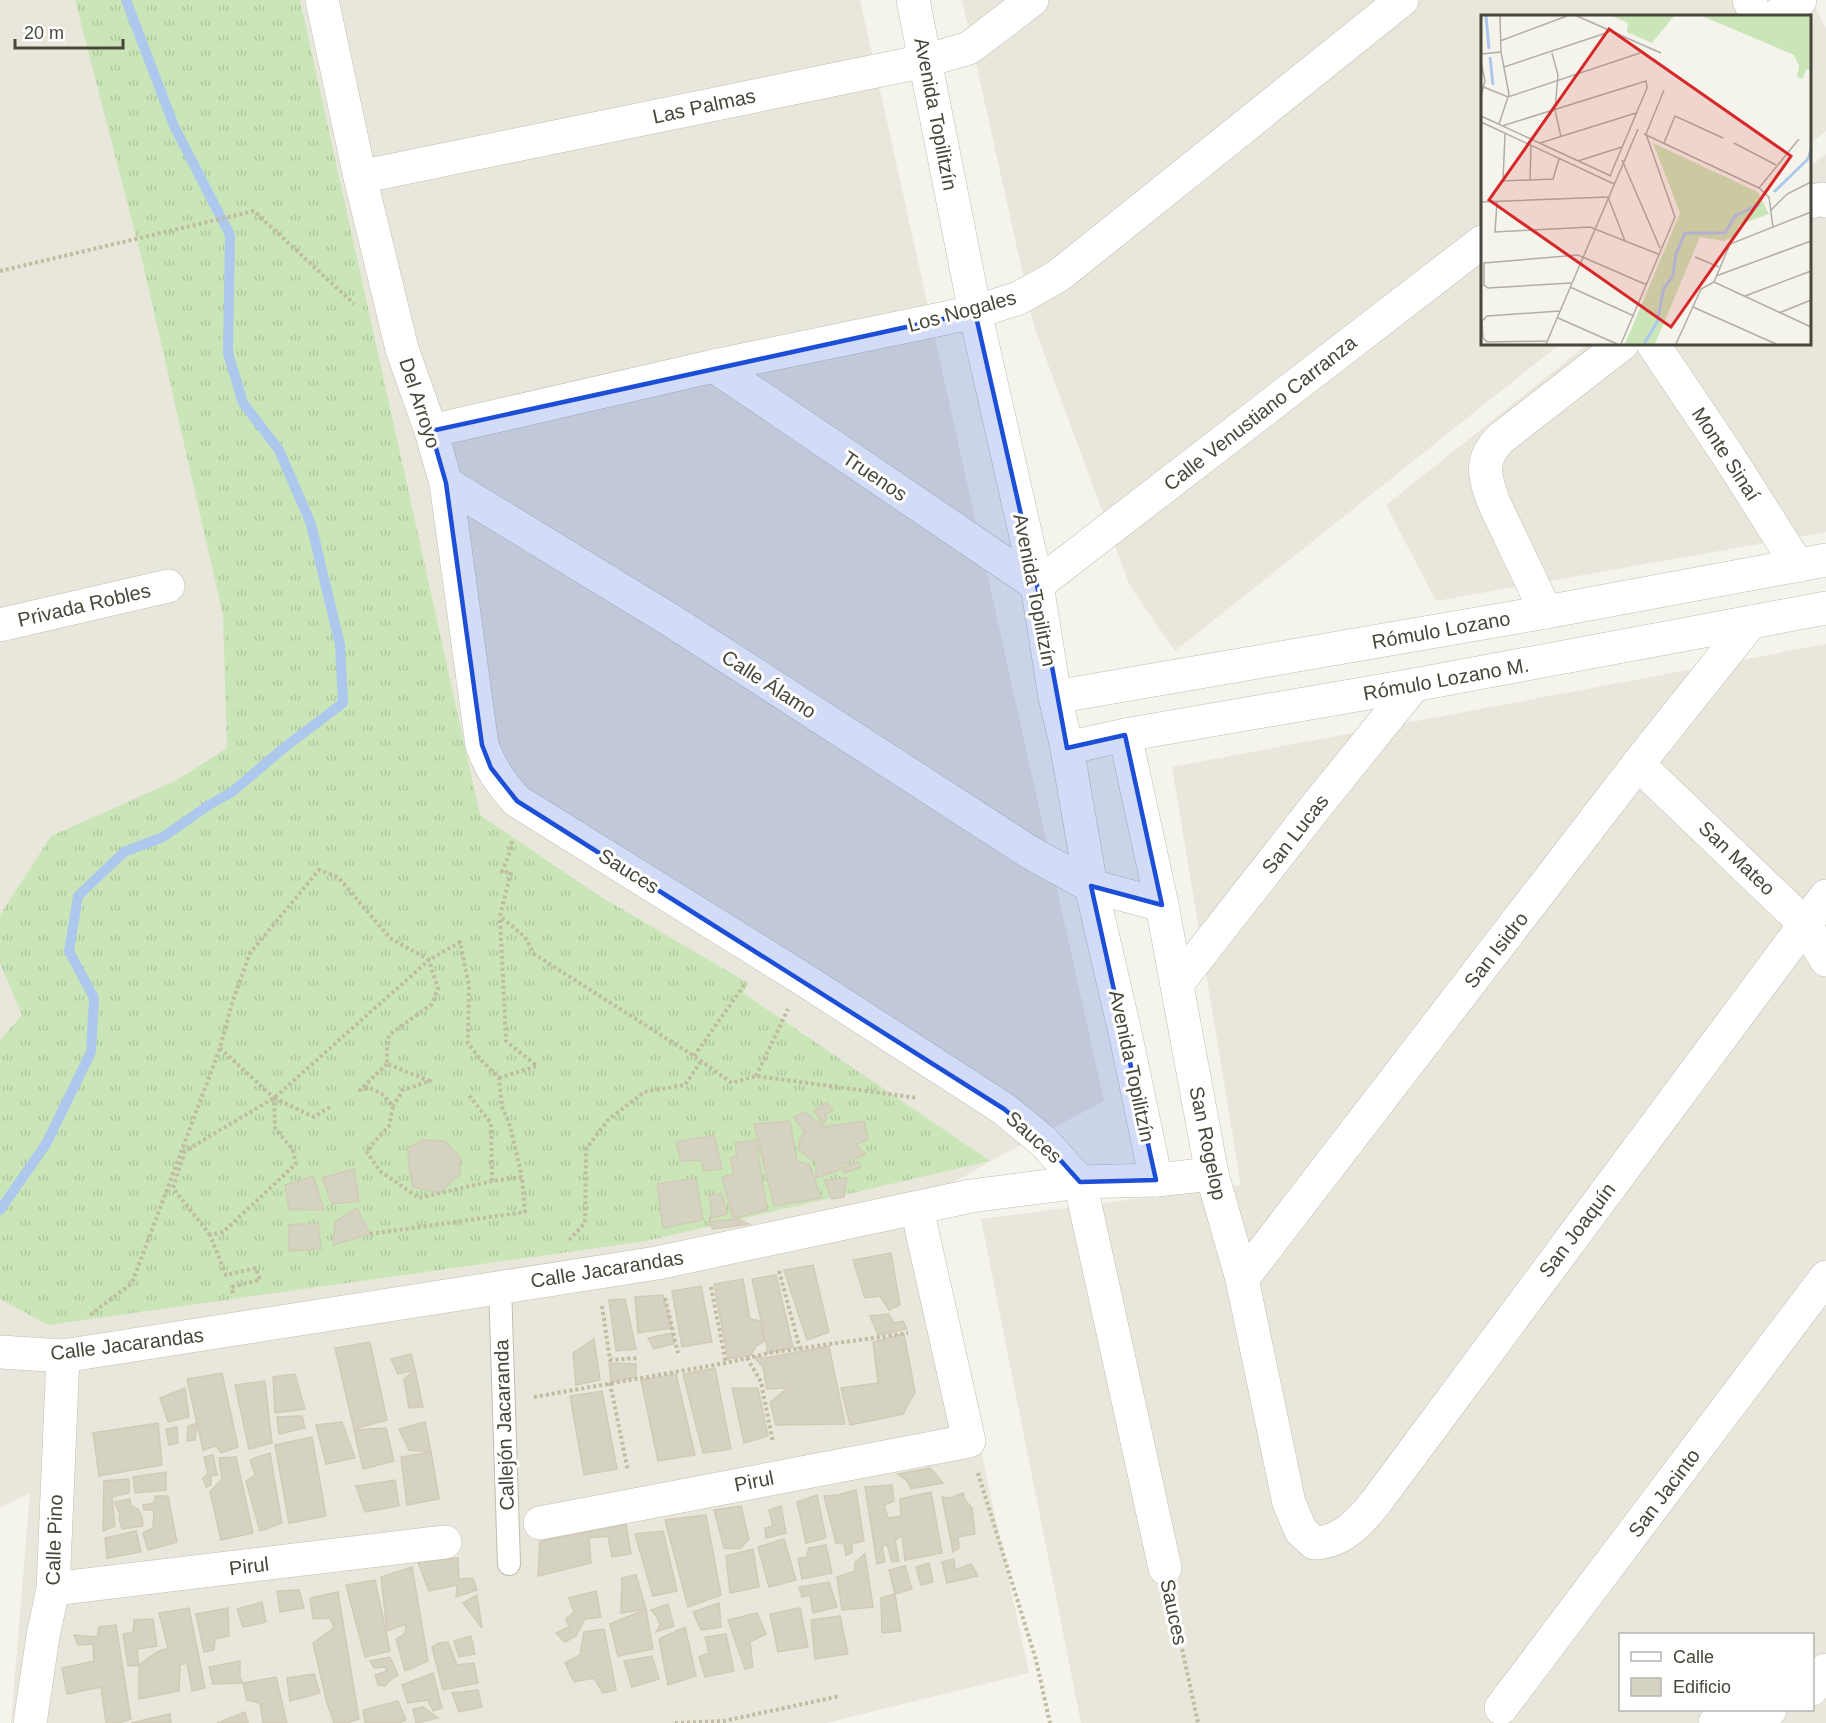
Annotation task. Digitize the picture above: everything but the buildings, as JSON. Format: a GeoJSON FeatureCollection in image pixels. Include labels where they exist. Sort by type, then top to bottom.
{"type":"FeatureCollection","features":[{"type":"Feature","properties":{"kind":"street","name":"Del Arroyo"},"geometry":{"type":"LineString","coordinates":[[322,0],[360,177],[402,349],[431,430],[446,483],[482,745],[491,768],[518,801]]}},
{"type":"Feature","properties":{"kind":"street","name":"Avenida Topilitzín"},"geometry":{"type":"LineString","coordinates":[[913,0],[975,312],[1037,585],[1055,697],[1092,886],[1156,1180]]}},
{"type":"Feature","properties":{"kind":"street","name":"Las Palmas"},"geometry":{"type":"LineString","coordinates":[[360,177],[926,61],[969,48],[1032,0]]}},
{"type":"Feature","properties":{"kind":"street","name":"Los Nogales"},"geometry":{"type":"LineString","coordinates":[[431,430],[714,366],[975,312],[1019,298],[1058,276],[1402,0]]}},
{"type":"Feature","properties":{"kind":"street"},"geometry":{"type":"LineString","coordinates":[[1749,0],[1756,15]]}},
{"type":"Feature","properties":{"kind":"street"},"geometry":{"type":"LineString","coordinates":[[1778,15],[1800,0]]}},
{"type":"Feature","properties":{"kind":"street","name":"Calle Venustiano Carranza"},"geometry":{"type":"LineString","coordinates":[[1037,585],[1481,243]]}},
{"type":"Feature","properties":{"kind":"street"},"geometry":{"type":"LineString","coordinates":[[1546,612],[1494,503],[1485,465],[1492,447],[1502,438],[1621,345]]}},
{"type":"Feature","properties":{"kind":"street","name":"Monte Sinaí"},"geometry":{"type":"LineString","coordinates":[[1654,345],[1727,454],[1812,563]]}},
{"type":"Feature","properties":{"kind":"street","name":"Truenos"},"geometry":{"type":"LineString","coordinates":[[714,366],[1037,585]]}},
{"type":"Feature","properties":{"kind":"street","name":"Calle Álamo"},"geometry":{"type":"LineString","coordinates":[[446,483],[672,621],[1031,853],[1092,886],[1162,905]]}},
{"type":"Feature","properties":{"kind":"street","name":"Rómulo Lozano"},"geometry":{"type":"LineString","coordinates":[[1055,697],[1546,612],[1812,563]]}},
{"type":"Feature","properties":{"kind":"street","name":"Privada Robles"},"geometry":{"type":"LineString","coordinates":[[0,625],[168,586]]}},
{"type":"Feature","properties":{"kind":"street","name":"Rómulo Lozano M."},"geometry":{"type":"LineString","coordinates":[[1066,748],[1125,735],[1414,685],[1826,608]]}},
{"type":"Feature","properties":{"kind":"street","name":"San Isidro"},"geometry":{"type":"LineString","coordinates":[[1242,1280],[1638,764],[1751,622]]}},
{"type":"Feature","properties":{"kind":"street","name":"San Lucas"},"geometry":{"type":"LineString","coordinates":[[1177,984],[1414,685]]}},
{"type":"Feature","properties":{"kind":"street","name":"San Rogelop"},"geometry":{"type":"LineString","coordinates":[[1125,735],[1162,905],[1212,1174],[1242,1280],[1289,1503],[1301,1531],[1314,1543]]}},
{"type":"Feature","properties":{"kind":"street","name":"San Mateo"},"geometry":{"type":"LineString","coordinates":[[1638,764],[1805,924],[1826,960]]}},
{"type":"Feature","properties":{"kind":"street","name":"Sauces"},"geometry":{"type":"LineString","coordinates":[[518,801],[803,979],[1004,1109],[1044,1142],[1080,1182],[1165,1569]]}},
{"type":"Feature","properties":{"kind":"street","name":"San Joaquín"},"geometry":{"type":"LineString","coordinates":[[1314,1543],[1324,1543],[1352,1528],[1376,1502],[1826,896]]}},
{"type":"Feature","properties":{"kind":"street","name":"Calle Jacarandas"},"geometry":{"type":"LineString","coordinates":[[0,1352],[63,1356],[657,1263],[971,1196],[1080,1182],[1156,1180],[1212,1174]]}},
{"type":"Feature","properties":{"kind":"street"},"geometry":{"type":"LineString","coordinates":[[916,1209],[969,1441]]}},
{"type":"Feature","properties":{"kind":"street","name":"San Jacinto"},"geometry":{"type":"LineString","coordinates":[[1502,1708],[1826,1277]]}},
{"type":"Feature","properties":{"kind":"street","name":"Calle Pino"},"geometry":{"type":"LineString","coordinates":[[30,1723],[43,1636],[53,1589],[63,1356]]}},
{"type":"Feature","properties":{"kind":"street","name":"Pirul"},"geometry":{"type":"LineString","coordinates":[[540,1523],[969,1441]]}},
{"type":"Feature","properties":{"kind":"street","name":"Pirul"},"geometry":{"type":"LineString","coordinates":[[53,1589],[444,1542]]}},
{"type":"Feature","properties":{"kind":"street"},"geometry":{"type":"LineString","coordinates":[[1814,1686],[1826,1670]]}},
{"type":"Feature","properties":{"kind":"street"},"geometry":{"type":"LineString","coordinates":[[1715,1723],[1766,1711]]}},
{"type":"Feature","properties":{"kind":"lane","name":"Callejón Jacaranda"},"geometry":{"type":"LineString","coordinates":[[500,1287],[508,1564]]}},
{"type":"Feature","properties":{"kind":"path"},"geometry":{"type":"LineString","coordinates":[[0,271],[254,210],[359,308]]}},
{"type":"Feature","properties":{"kind":"path"},"geometry":{"type":"LineString","coordinates":[[499,1078],[537,1066],[506,1041],[500,916],[512,872],[502,872],[512,849],[518,801]]}},
{"type":"Feature","properties":{"kind":"path"},"geometry":{"type":"LineString","coordinates":[[86,1318],[132,1283],[220,1048],[232,1003],[250,953],[319,870],[338,877],[390,938],[429,960],[438,988],[432,1004],[389,1035],[387,1064],[360,1090],[369,1088],[382,1094],[393,1106]]}},
{"type":"Feature","properties":{"kind":"path"},"geometry":{"type":"LineString","coordinates":[[500,916],[525,937],[534,954],[694,1056],[732,1083],[756,1076],[921,1098]]}},
{"type":"Feature","properties":{"kind":"path"},"geometry":{"type":"LineString","coordinates":[[233,1305],[232,1287],[260,1280],[256,1268],[226,1275],[210,1235],[173,1188],[185,1151],[274,1098],[429,960],[460,942],[468,986],[468,1043],[499,1078],[502,1107],[510,1126],[522,1177],[525,1212],[370,1234]]}},
{"type":"Feature","properties":{"kind":"path"},"geometry":{"type":"LineString","coordinates":[[756,1076],[803,979]]}},
{"type":"Feature","properties":{"kind":"path"},"geometry":{"type":"LineString","coordinates":[[694,1056],[745,984]]}},
{"type":"Feature","properties":{"kind":"path"},"geometry":{"type":"LineString","coordinates":[[220,1048],[274,1098],[314,1117],[330,1107]]}},
{"type":"Feature","properties":{"kind":"path"},"geometry":{"type":"LineString","coordinates":[[564,1246],[585,1223],[586,1149],[608,1120],[644,1092],[685,1085],[700,1061]]}},
{"type":"Feature","properties":{"kind":"path"},"geometry":{"type":"LineString","coordinates":[[387,1064],[430,1081],[403,1090],[393,1106],[389,1126],[366,1151],[380,1171],[419,1198],[522,1177]]}},
{"type":"Feature","properties":{"kind":"path"},"geometry":{"type":"LineString","coordinates":[[467,1093],[491,1123],[492,1182]]}},
{"type":"Feature","properties":{"kind":"path"},"geometry":{"type":"LineString","coordinates":[[210,1235],[223,1232],[296,1164],[293,1150],[275,1128],[274,1098]]}},
{"type":"Feature","properties":{"kind":"path"},"geometry":{"type":"LineString","coordinates":[[771,1239],[800,1348]]}},
{"type":"Feature","properties":{"kind":"path"},"geometry":{"type":"LineString","coordinates":[[705,1253],[726,1363]]}},
{"type":"Feature","properties":{"kind":"path"},"geometry":{"type":"LineString","coordinates":[[657,1263],[678,1353]]}},
{"type":"Feature","properties":{"kind":"path"},"geometry":{"type":"LineString","coordinates":[[597,1271],[610,1360],[639,1358]]}},
{"type":"Feature","properties":{"kind":"path"},"geometry":{"type":"LineString","coordinates":[[530,1398],[800,1348],[944,1327]]}},
{"type":"Feature","properties":{"kind":"path"},"geometry":{"type":"LineString","coordinates":[[747,1358],[761,1382],[780,1476]]}},
{"type":"Feature","properties":{"kind":"path"},"geometry":{"type":"LineString","coordinates":[[610,1383],[634,1504]]}},
{"type":"Feature","properties":{"kind":"path"},"geometry":{"type":"LineString","coordinates":[[969,1441],[1036,1660],[1050,1723]]}},
{"type":"Feature","properties":{"kind":"path","name":"Sauces"},"geometry":{"type":"LineString","coordinates":[[1165,1569],[1198,1723]]}},
{"type":"Feature","properties":{"kind":"path"},"geometry":{"type":"LineString","coordinates":[[675,1723],[724,1721],[840,1696]]}},
{"type":"Feature","properties":{"kind":"highlighted area"},"geometry":{"type":"Polygon","coordinates":[[[975,312],[1037,585],[1067,748],[1125,735],[1162,905],[1091,886],[1156,1180],[1080,1182],[1044,1142],[1004,1109],[517,801],[491,768],[482,745],[446,483],[431,431],[975,312]]]}},
{"type":"Feature","properties":{"kind":"shaded area"},"geometry":{"type":"Polygon","coordinates":[[[0,0],[860,0],[1104,1101],[927,1198],[1029,1673],[826,1723],[11,1723],[30,1493],[0,1508],[0,0]]]}},
{"type":"Feature","properties":{"kind":"shaded area"},"geometry":{"type":"Polygon","coordinates":[[[962,0],[1811,0],[1826,28],[1826,131],[1811,143],[1811,15],[1481,15],[1481,345],[1559,345],[1175,651],[1130,586],[1035,329],[962,0]]]}},
{"type":"Feature","properties":{"kind":"shaded area"},"geometry":{"type":"Polygon","coordinates":[[[1826,154],[1826,532],[1436,601],[1386,505],[1587,345],[1811,345],[1811,166],[1826,154]]]}},
{"type":"Feature","properties":{"kind":"shaded area"},"geometry":{"type":"Polygon","coordinates":[[[1826,644],[1826,1723],[1081,1723],[981,1219],[1241,1185],[1172,767],[1826,644]]]}},
{"type":"Feature","properties":{"kind":"green space"},"geometry":{"type":"Polygon","coordinates":[[[75,0],[300,0],[480,815],[598,895],[748,983],[743,993],[990,1161],[646,1241],[48,1325],[0,1299],[0,1040],[22,1015],[0,963],[0,915],[51,836],[177,780],[227,748],[223,615],[143,264],[75,0]]]}},
{"type":"Feature","properties":{"kind":"waterway"},"geometry":{"type":"LineString","coordinates":[[0,1210],[46,1144],[91,1052],[94,998],[69,951],[78,896],[124,852],[163,837],[232,792],[285,747],[343,703],[340,645],[311,524],[279,450],[243,403],[228,353],[230,235],[174,126],[126,0]]}}]}
